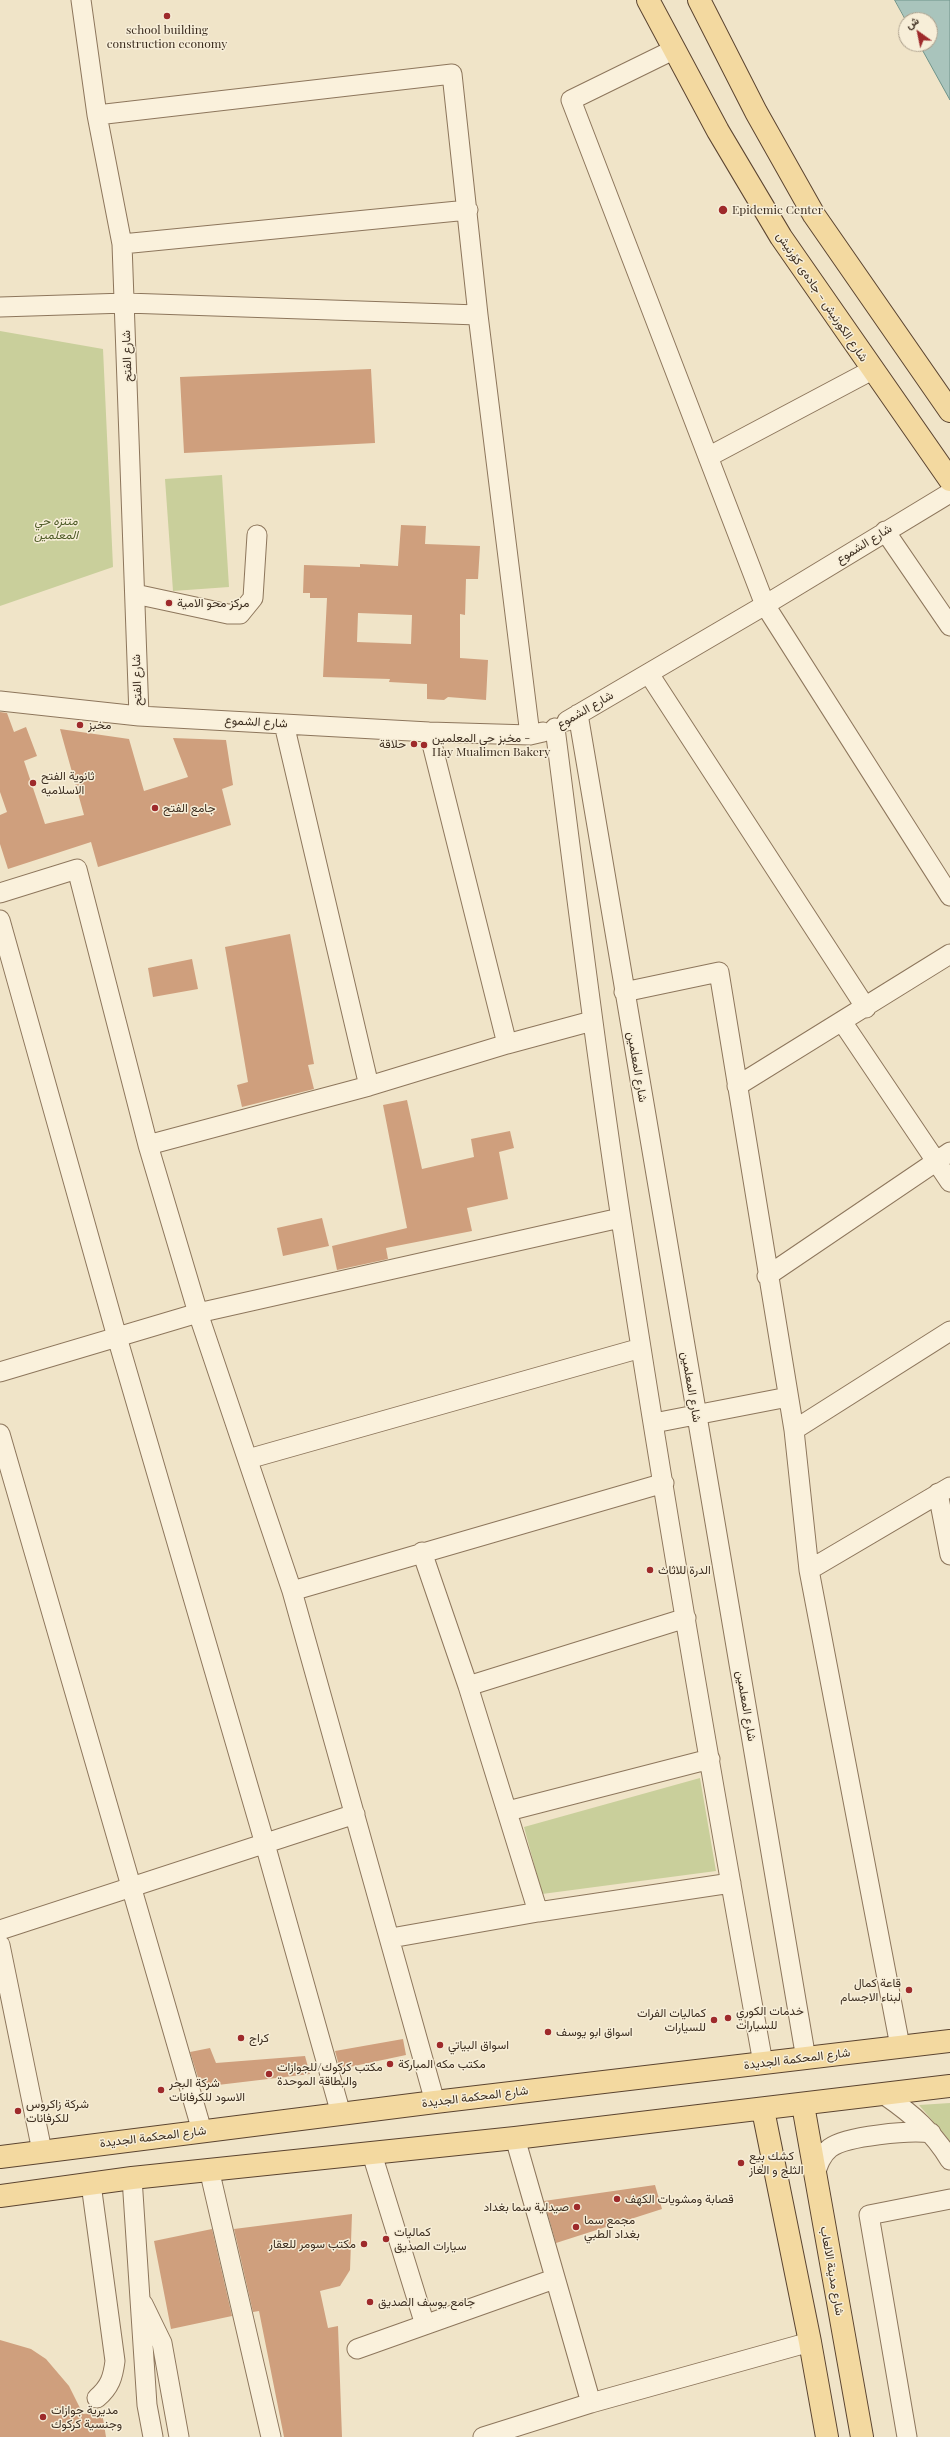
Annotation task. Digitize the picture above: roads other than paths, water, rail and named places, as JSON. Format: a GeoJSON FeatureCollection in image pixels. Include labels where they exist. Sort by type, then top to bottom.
{"type":"FeatureCollection","features":[{"type":"Feature","properties":{"kind":"main road","name":"شارع الكورنيش - جادەی کۆرنیش"},"geometry":{"type":"LineString","coordinates":[[648,0],[673,50],[718,131],[780,237],[950,480]]}},
{"type":"Feature","properties":{"kind":"main road"},"geometry":{"type":"LineString","coordinates":[[699,0],[756,112],[814,215],[950,411]]}},
{"type":"Feature","properties":{"kind":"main road","name":"شارع المحكمة الجديدة"},"geometry":{"type":"LineString","coordinates":[[0,2157],[435,2102],[950,2041]]}},
{"type":"Feature","properties":{"kind":"main road"},"geometry":{"type":"LineString","coordinates":[[0,2196],[209,2169],[372,2154],[886,2096],[948,2087]]}},
{"type":"Feature","properties":{"kind":"main road","name":"شارع مدينة الالعاب"},"geometry":{"type":"LineString","coordinates":[[803,2105],[862,2437]]}},
{"type":"Feature","properties":{"kind":"main road"},"geometry":{"type":"LineString","coordinates":[[763,2110],[810,2342],[827,2437]]}},
{"type":"Feature","properties":{"kind":"street","name":"شارع الفتح"},"geometry":{"type":"LineString","coordinates":[[81,0],[97,115],[122,244],[126,303],[139,716]]}},
{"type":"Feature","properties":{"kind":"street"},"geometry":{"type":"LineString","coordinates":[[673,50],[571,100],[765,605],[950,896]]}},
{"type":"Feature","properties":{"kind":"street"},"geometry":{"type":"LineString","coordinates":[[97,115],[452,74],[468,210],[478,315],[530,735]]}},
{"type":"Feature","properties":{"kind":"street"},"geometry":{"type":"LineString","coordinates":[[122,244],[468,210]]}},
{"type":"Feature","properties":{"kind":"street"},"geometry":{"type":"LineString","coordinates":[[0,307],[126,303],[478,315]]}},
{"type":"Feature","properties":{"kind":"street"},"geometry":{"type":"LineString","coordinates":[[708,457],[872,370]]}},
{"type":"Feature","properties":{"kind":"street","name":"شارع الشموع"},"geometry":{"type":"LineString","coordinates":[[0,700],[139,716],[429,732],[530,735],[555,728],[650,674],[950,493]]}},
{"type":"Feature","properties":{"kind":"street"},"geometry":{"type":"LineString","coordinates":[[885,531],[950,626]]}},
{"type":"Feature","properties":{"kind":"street"},"geometry":{"type":"LineString","coordinates":[[135,594],[228,614],[240,614],[253,598],[257,536]]}},
{"type":"Feature","properties":{"kind":"street"},"geometry":{"type":"LineString","coordinates":[[650,674],[866,1008]]}},
{"type":"Feature","properties":{"kind":"street","name":"شارع المعلمين"},"geometry":{"type":"LineString","coordinates":[[578,714],[806,2059]]}},
{"type":"Feature","properties":{"kind":"street"},"geometry":{"type":"LineString","coordinates":[[284,724],[369,1086]]}},
{"type":"Feature","properties":{"kind":"street"},"geometry":{"type":"LineString","coordinates":[[555,728],[592,1021],[620,1218],[731,1883],[764,2063]]}},
{"type":"Feature","properties":{"kind":"street"},"geometry":{"type":"LineString","coordinates":[[429,732],[507,1044]]}},
{"type":"Feature","properties":{"kind":"street"},"geometry":{"type":"LineString","coordinates":[[0,893],[77,869],[148,1145],[198,1313],[292,1591],[391,1938],[435,2102]]}},
{"type":"Feature","properties":{"kind":"street"},"geometry":{"type":"LineString","coordinates":[[0,920],[116,1337],[265,1844],[341,2114]]}},
{"type":"Feature","properties":{"kind":"street"},"geometry":{"type":"LineString","coordinates":[[737,1086],[842,1023],[950,954]]}},
{"type":"Feature","properties":{"kind":"street"},"geometry":{"type":"LineString","coordinates":[[624,992],[719,972],[794,1430],[809,1570],[900,2046]]}},
{"type":"Feature","properties":{"kind":"street"},"geometry":{"type":"LineString","coordinates":[[148,1145],[369,1086],[507,1044],[592,1021]]}},
{"type":"Feature","properties":{"kind":"street"},"geometry":{"type":"LineString","coordinates":[[842,1023],[943,1156],[950,1182]]}},
{"type":"Feature","properties":{"kind":"street"},"geometry":{"type":"LineString","coordinates":[[768,1276],[943,1156]]}},
{"type":"Feature","properties":{"kind":"street"},"geometry":{"type":"LineString","coordinates":[[0,1372],[198,1313],[620,1218]]}},
{"type":"Feature","properties":{"kind":"street"},"geometry":{"type":"LineString","coordinates":[[794,1430],[950,1331]]}},
{"type":"Feature","properties":{"kind":"street"},"geometry":{"type":"LineString","coordinates":[[248,1459],[641,1348]]}},
{"type":"Feature","properties":{"kind":"street"},"geometry":{"type":"LineString","coordinates":[[654,1423],[788,1397]]}},
{"type":"Feature","properties":{"kind":"street"},"geometry":{"type":"LineString","coordinates":[[0,1434],[130,1888],[202,2131]]}},
{"type":"Feature","properties":{"kind":"street"},"geometry":{"type":"LineString","coordinates":[[292,1591],[422,1552],[664,1483]]}},
{"type":"Feature","properties":{"kind":"street"},"geometry":{"type":"LineString","coordinates":[[809,1570],[944,1490],[950,1555]]}},
{"type":"Feature","properties":{"kind":"street"},"geometry":{"type":"LineString","coordinates":[[422,1552],[468,1686],[508,1811],[538,1912]]}},
{"type":"Feature","properties":{"kind":"street"},"geometry":{"type":"LineString","coordinates":[[468,1686],[686,1618]]}},
{"type":"Feature","properties":{"kind":"street"},"geometry":{"type":"LineString","coordinates":[[508,1811],[710,1759]]}},
{"type":"Feature","properties":{"kind":"street"},"geometry":{"type":"LineString","coordinates":[[0,1930],[355,1814]]}},
{"type":"Feature","properties":{"kind":"street"},"geometry":{"type":"LineString","coordinates":[[391,1938],[538,1912],[731,1883]]}},
{"type":"Feature","properties":{"kind":"street"},"geometry":{"type":"LineString","coordinates":[[0,1945],[7,2005],[42,2151]]}},
{"type":"Feature","properties":{"kind":"street"},"geometry":{"type":"LineString","coordinates":[[886,2096],[918,2119],[931,2133],[950,2160]]}},
{"type":"Feature","properties":{"kind":"street"},"geometry":{"type":"LineString","coordinates":[[815,2175],[823,2155],[838,2143],[903,2133],[931,2133]]}},
{"type":"Feature","properties":{"kind":"street"},"geometry":{"type":"LineString","coordinates":[[515,2138],[554,2279],[591,2403]]}},
{"type":"Feature","properties":{"kind":"street"},"geometry":{"type":"LineString","coordinates":[[372,2154],[425,2325]]}},
{"type":"Feature","properties":{"kind":"street"},"geometry":{"type":"LineString","coordinates":[[209,2169],[271,2437]]}},
{"type":"Feature","properties":{"kind":"street"},"geometry":{"type":"LineString","coordinates":[[132,2178],[147,2404],[153,2437]]}},
{"type":"Feature","properties":{"kind":"street"},"geometry":{"type":"LineString","coordinates":[[91,2184],[115,2361],[112,2380],[105,2391],[97,2398]]}},
{"type":"Feature","properties":{"kind":"street"},"geometry":{"type":"LineString","coordinates":[[907,2437],[869,2215],[950,2199]]}},
{"type":"Feature","properties":{"kind":"street"},"geometry":{"type":"LineString","coordinates":[[357,2349],[554,2279]]}},
{"type":"Feature","properties":{"kind":"street"},"geometry":{"type":"LineString","coordinates":[[139,2296],[162,2343],[179,2437]]}},
{"type":"Feature","properties":{"kind":"street"},"geometry":{"type":"LineString","coordinates":[[483,2437],[591,2403],[810,2342]]}},
{"type":"Feature","properties":{"kind":"water"},"geometry":{"type":"Polygon","coordinates":[[[895,0],[950,0],[950,100],[923,52],[938,52],[938,12],[902,12],[895,0]]]}},
{"type":"Feature","properties":{"kind":"place","name":"school building construction economy"},"geometry":{"type":"Point","coordinates":[167,16]}},
{"type":"Feature","properties":{"kind":"place","name":"Epidemic Center"},"geometry":{"type":"Point","coordinates":[723,210]}},
{"type":"Feature","properties":{"kind":"place","name":"مركز محو الامية"},"geometry":{"type":"Point","coordinates":[169,603]}},
{"type":"Feature","properties":{"kind":"place","name":"مخبز"},"geometry":{"type":"Point","coordinates":[80,725]}},
{"type":"Feature","properties":{"kind":"place","name":"حلاقة"},"geometry":{"type":"Point","coordinates":[414,744]}},
{"type":"Feature","properties":{"kind":"place","name":"مخبز حي المعلمين - Hay Mualimen Bakery"},"geometry":{"type":"Point","coordinates":[424,745]}},
{"type":"Feature","properties":{"kind":"place","name":"ثانوية الفتح الاسلاميه"},"geometry":{"type":"Point","coordinates":[33,783]}},
{"type":"Feature","properties":{"kind":"place","name":"جامع الفتح"},"geometry":{"type":"Point","coordinates":[155,808]}},
{"type":"Feature","properties":{"kind":"place","name":"الدرة للاثاث"},"geometry":{"type":"Point","coordinates":[650,1570]}},
{"type":"Feature","properties":{"kind":"place","name":"قاعة كمال لبناء الاجسام"},"geometry":{"type":"Point","coordinates":[909,1990]}},
{"type":"Feature","properties":{"kind":"place","name":"خدمات الكوري للسيارات"},"geometry":{"type":"Point","coordinates":[728,2018]}},
{"type":"Feature","properties":{"kind":"place","name":"كماليات الفرات للسيارات"},"geometry":{"type":"Point","coordinates":[714,2020]}},
{"type":"Feature","properties":{"kind":"place","name":"اسواق ابو يوسف"},"geometry":{"type":"Point","coordinates":[548,2032]}},
{"type":"Feature","properties":{"kind":"place","name":"كراج"},"geometry":{"type":"Point","coordinates":[241,2038]}},
{"type":"Feature","properties":{"kind":"place","name":"اسواق البياتي"},"geometry":{"type":"Point","coordinates":[440,2045]}},
{"type":"Feature","properties":{"kind":"place","name":"مكتب مكه المباركة"},"geometry":{"type":"Point","coordinates":[390,2064]}},
{"type":"Feature","properties":{"kind":"place","name":"مكتب كركوك/للجوازات والبطاقة الموحدة"},"geometry":{"type":"Point","coordinates":[269,2074]}},
{"type":"Feature","properties":{"kind":"place","name":"شركة البحر الاسود للكرفانات"},"geometry":{"type":"Point","coordinates":[161,2090]}},
{"type":"Feature","properties":{"kind":"place","name":"شركة زاكروس للكرفانات"},"geometry":{"type":"Point","coordinates":[18,2111]}},
{"type":"Feature","properties":{"kind":"place","name":"كشك بيع الثلج و الغاز"},"geometry":{"type":"Point","coordinates":[741,2163]}},
{"type":"Feature","properties":{"kind":"place","name":"قصابة ومشويات الكهف"},"geometry":{"type":"Point","coordinates":[617,2199]}},
{"type":"Feature","properties":{"kind":"place","name":"صيدلية سما بغداد"},"geometry":{"type":"Point","coordinates":[577,2207]}},
{"type":"Feature","properties":{"kind":"place","name":"مجمع سما بغداد الطبي"},"geometry":{"type":"Point","coordinates":[576,2227]}},
{"type":"Feature","properties":{"kind":"place","name":"كماليات سيارات الصديق"},"geometry":{"type":"Point","coordinates":[386,2239]}},
{"type":"Feature","properties":{"kind":"place","name":"مكتب سومر للعقار"},"geometry":{"type":"Point","coordinates":[364,2244]}},
{"type":"Feature","properties":{"kind":"place","name":"جامع يوسف الصديق"},"geometry":{"type":"Point","coordinates":[370,2302]}},
{"type":"Feature","properties":{"kind":"place","name":"مديرية جوازات وجنسية كركوك"},"geometry":{"type":"Point","coordinates":[43,2417]}},
{"type":"Feature","properties":{"kind":"park label","name":"متنزه حي المعلمين"},"geometry":{"type":"Point","coordinates":[56,528]}}]}
